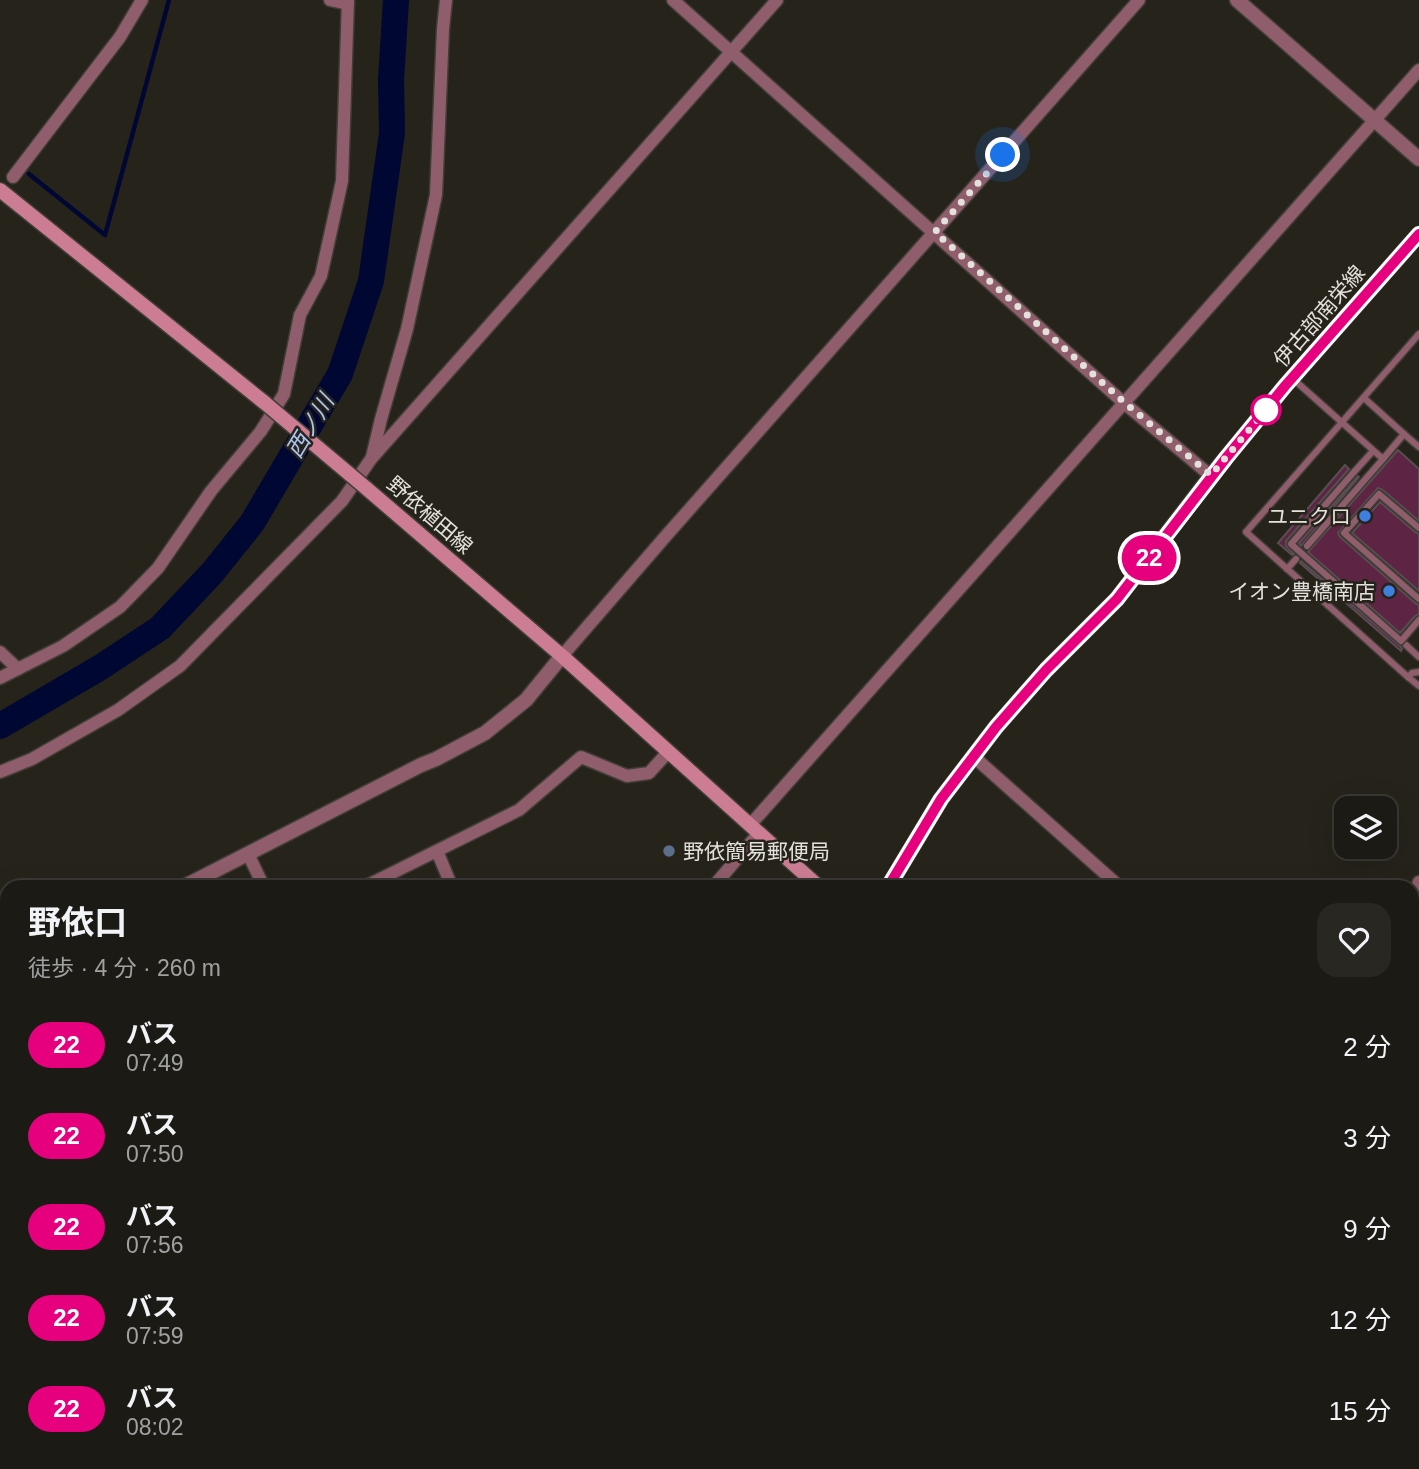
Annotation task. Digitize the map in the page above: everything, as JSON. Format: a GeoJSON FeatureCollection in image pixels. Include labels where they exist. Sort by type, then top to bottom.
{"type":"FeatureCollection","features":[{"type":"Feature","properties":{"kind":"main road","name":"野依植田線"},"geometry":{"type":"LineString","coordinates":[[0,190],[265,403],[366,488],[562,656],[811,880]]}},
{"type":"Feature","properties":{"kind":"main road","name":"伊古部南栄線"},"geometry":{"type":"LineString","coordinates":[[892,880],[941,799],[973,756],[1046,670],[1117,599],[1211,475],[1419,234]]}},
{"type":"Feature","properties":{"kind":"street"},"geometry":{"type":"LineString","coordinates":[[13,177],[120,37],[142,0]]}},
{"type":"Feature","properties":{"kind":"street"},"geometry":{"type":"LineString","coordinates":[[0,678],[63,646],[130,598],[158,568],[211,491],[261,431],[284,394],[300,315],[321,276],[342,181],[348,2],[330,0]]}},
{"type":"Feature","properties":{"kind":"street"},"geometry":{"type":"LineString","coordinates":[[372,460],[407,329],[436,195],[446,0]]}},
{"type":"Feature","properties":{"kind":"street"},"geometry":{"type":"LineString","coordinates":[[673,0],[1124,402],[1211,475]]}},
{"type":"Feature","properties":{"kind":"street"},"geometry":{"type":"LineString","coordinates":[[0,772],[32,759],[118,710],[180,666],[342,501],[372,460],[777,0]]}},
{"type":"Feature","properties":{"kind":"street"},"geometry":{"type":"LineString","coordinates":[[197,880],[485,733],[526,700],[665,537],[1139,0]]}},
{"type":"Feature","properties":{"kind":"street"},"geometry":{"type":"LineString","coordinates":[[1237,0],[1419,159]]}},
{"type":"Feature","properties":{"kind":"street"},"geometry":{"type":"LineString","coordinates":[[718,880],[755,829],[1124,402],[1419,70]]}},
{"type":"Feature","properties":{"kind":"street"},"geometry":{"type":"LineString","coordinates":[[0,652],[18,669]]}},
{"type":"Feature","properties":{"kind":"street"},"geometry":{"type":"LineString","coordinates":[[378,880],[519,810],[581,757],[627,776],[649,773],[669,751]]}},
{"type":"Feature","properties":{"kind":"street"},"geometry":{"type":"LineString","coordinates":[[973,756],[1112,880]]}},
{"type":"Feature","properties":{"kind":"street"},"geometry":{"type":"LineString","coordinates":[[437,851],[449,880]]}},
{"type":"Feature","properties":{"kind":"street"},"geometry":{"type":"LineString","coordinates":[[248,854],[261,880]]}},
{"type":"Feature","properties":{"kind":"lane"},"geometry":{"type":"LineString","coordinates":[[1419,334],[1246,532],[1419,686]]}},
{"type":"Feature","properties":{"kind":"lane"},"geometry":{"type":"LineString","coordinates":[[1292,378],[1382,459]]}},
{"type":"Feature","properties":{"kind":"lane"},"geometry":{"type":"LineString","coordinates":[[1364,398],[1419,447]]}},
{"type":"Feature","properties":{"kind":"lane"},"geometry":{"type":"LineString","coordinates":[[1307,546],[1404,435]]}},
{"type":"Feature","properties":{"kind":"lane"},"geometry":{"type":"LineString","coordinates":[[1373,451],[1291,544],[1401,641],[1419,620]]}},
{"type":"Feature","properties":{"kind":"lane"},"geometry":{"type":"LineString","coordinates":[[1419,528],[1379,494],[1344,533],[1419,599]]}},
{"type":"Feature","properties":{"kind":"lane"},"geometry":{"type":"LineString","coordinates":[[1287,569],[1296,559]]}},
{"type":"Feature","properties":{"kind":"lane"},"geometry":{"type":"LineString","coordinates":[[1406,645],[1419,656]]}},
{"type":"Feature","properties":{"kind":"lane"},"geometry":{"type":"LineString","coordinates":[[1408,677],[1419,672]]}},
{"type":"Feature","properties":{"kind":"building"},"geometry":{"type":"Polygon","coordinates":[[[1398,450],[1419,469],[1419,521],[1378,488],[1338,533],[1419,605],[1419,614],[1400,633],[1308,552],[1398,450]]]}},
{"type":"Feature","properties":{"kind":"building"},"geometry":{"type":"Polygon","coordinates":[[[1345,465],[1349,469],[1286,541],[1286,546],[1294,554],[1292,555],[1278,543],[1345,465]]]}},
{"type":"Feature","properties":{"kind":"building"},"geometry":{"type":"Polygon","coordinates":[[[1359,477],[1301,546],[1299,543],[1359,477]]]}},
{"type":"Feature","properties":{"kind":"building"},"geometry":{"type":"Polygon","coordinates":[[[1380,502],[1419,534],[1419,591],[1352,533],[1380,502]]]}},
{"type":"Feature","properties":{"kind":"building"},"geometry":{"type":"Polygon","coordinates":[[[1301,561],[1401,647],[1401,651],[1300,563],[1301,561]]]}},
{"type":"Feature","properties":{"kind":"waterway"},"geometry":{"type":"LineString","coordinates":[[29,174],[105,235],[169,0]]}},
{"type":"Feature","properties":{"kind":"waterway","name":"西ノ川"},"geometry":{"type":"LineString","coordinates":[[0,726],[101,667],[160,628],[212,573],[252,523],[340,374],[371,281],[392,133],[391,80],[396,0]]}},
{"type":"Feature","properties":{"kind":"bus line","name":"22"},"geometry":{"type":"LineString","coordinates":[[892,880],[941,799],[996,727],[1046,670],[1117,599],[1211,475],[1285,386],[1419,234]]}},
{"type":"Feature","properties":{"kind":"place","name":"ユニクロ"},"geometry":{"type":"Point","coordinates":[1365,516]}},
{"type":"Feature","properties":{"kind":"place","name":"イオン豊橋南店"},"geometry":{"type":"Point","coordinates":[1389,591]}},
{"type":"Feature","properties":{"kind":"place","name":"野依簡易郵便局"},"geometry":{"type":"Point","coordinates":[669,851]}},
{"type":"Feature","properties":{"kind":"route"},"geometry":{"type":"LineString","coordinates":[[1003,155],[935,232],[1124,402],[1211,475],[1271,404],[1266,410]]}}]}
